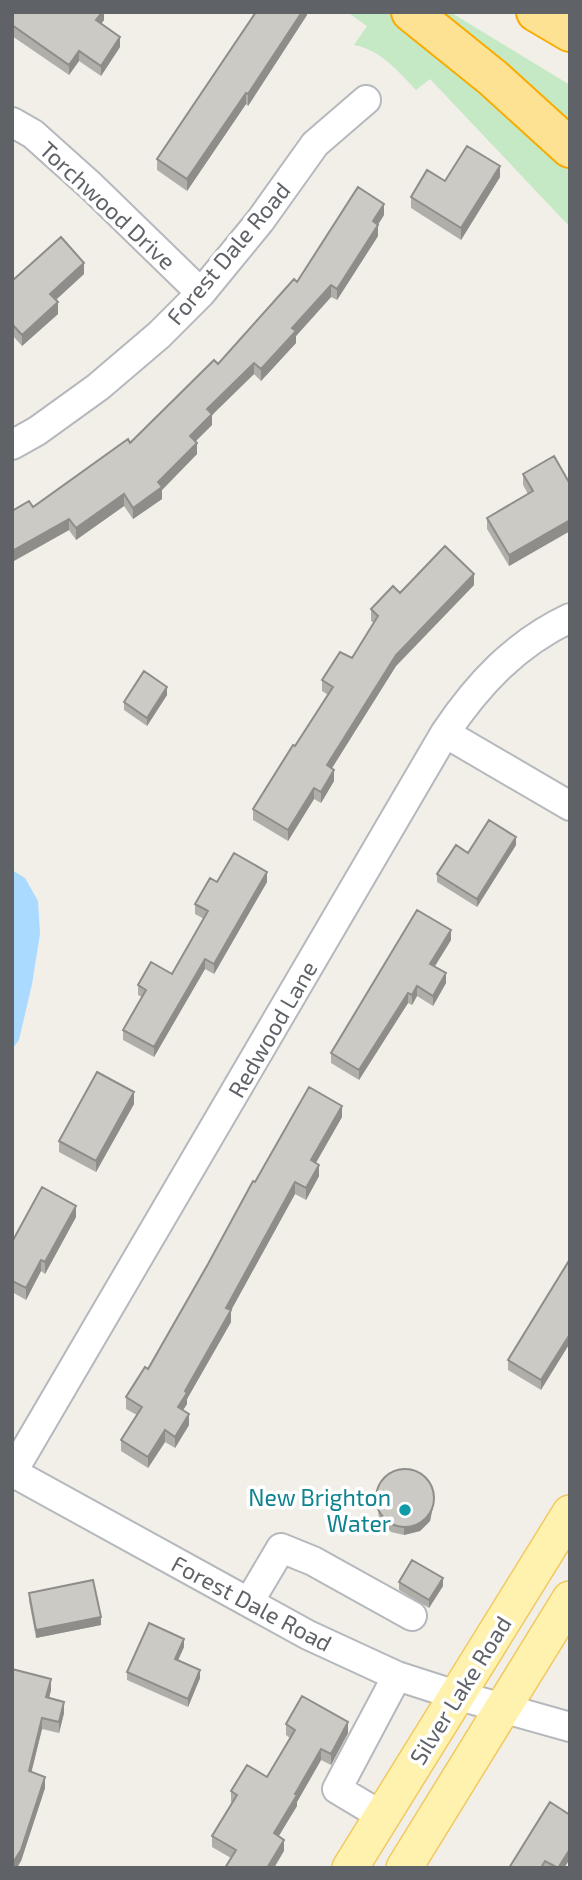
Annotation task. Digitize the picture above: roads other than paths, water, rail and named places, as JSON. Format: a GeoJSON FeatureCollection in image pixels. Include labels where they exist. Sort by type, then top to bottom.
{"type":"FeatureCollection","features":[{"type":"Feature","properties":{"kind":"highway"},"geometry":{"type":"LineString","coordinates":[[411,12],[493,78],[570,148]]}},
{"type":"Feature","properties":{"kind":"highway"},"geometry":{"type":"LineString","coordinates":[[536,12],[570,32]]}},
{"type":"Feature","properties":{"kind":"main road","name":"Silver Lake Road"},"geometry":{"type":"LineString","coordinates":[[350,1868],[570,1513]]}},
{"type":"Feature","properties":{"kind":"main road"},"geometry":{"type":"LineString","coordinates":[[404,1868],[570,1599]]}},
{"type":"Feature","properties":{"kind":"street","name":"Forest Dale Road"},"geometry":{"type":"LineString","coordinates":[[12,446],[98,387],[159,335],[201,293],[260,220],[315,144],[366,100]]}},
{"type":"Feature","properties":{"kind":"street","name":"Torchwood Drive"},"geometry":{"type":"LineString","coordinates":[[12,122],[33,134],[92,186],[201,293]]}},
{"type":"Feature","properties":{"kind":"street","name":"Redwood Lane"},"geometry":{"type":"LineString","coordinates":[[12,1473],[444,733],[466,702],[497,668],[526,644],[570,618]]}},
{"type":"Feature","properties":{"kind":"street"},"geometry":{"type":"LineString","coordinates":[[444,733],[570,806]]}},
{"type":"Feature","properties":{"kind":"street","name":"Forest Dale Road"},"geometry":{"type":"LineString","coordinates":[[12,1473],[308,1635],[397,1676],[570,1727]]}},
{"type":"Feature","properties":{"kind":"street"},"geometry":{"type":"LineString","coordinates":[[249,1602],[281,1548],[313,1561],[412,1616]]}},
{"type":"Feature","properties":{"kind":"street"},"geometry":{"type":"LineString","coordinates":[[382,1816],[337,1789],[397,1676]]}},
{"type":"Feature","properties":{"kind":"water"},"geometry":{"type":"Polygon","coordinates":[[[12,870],[25,878],[38,901],[40,934],[19,1040],[12,1049],[12,870]]]}},
{"type":"Feature","properties":{"kind":"place","name":"New Brighton Water"},"geometry":{"type":"Point","coordinates":[405,1510]}}]}
